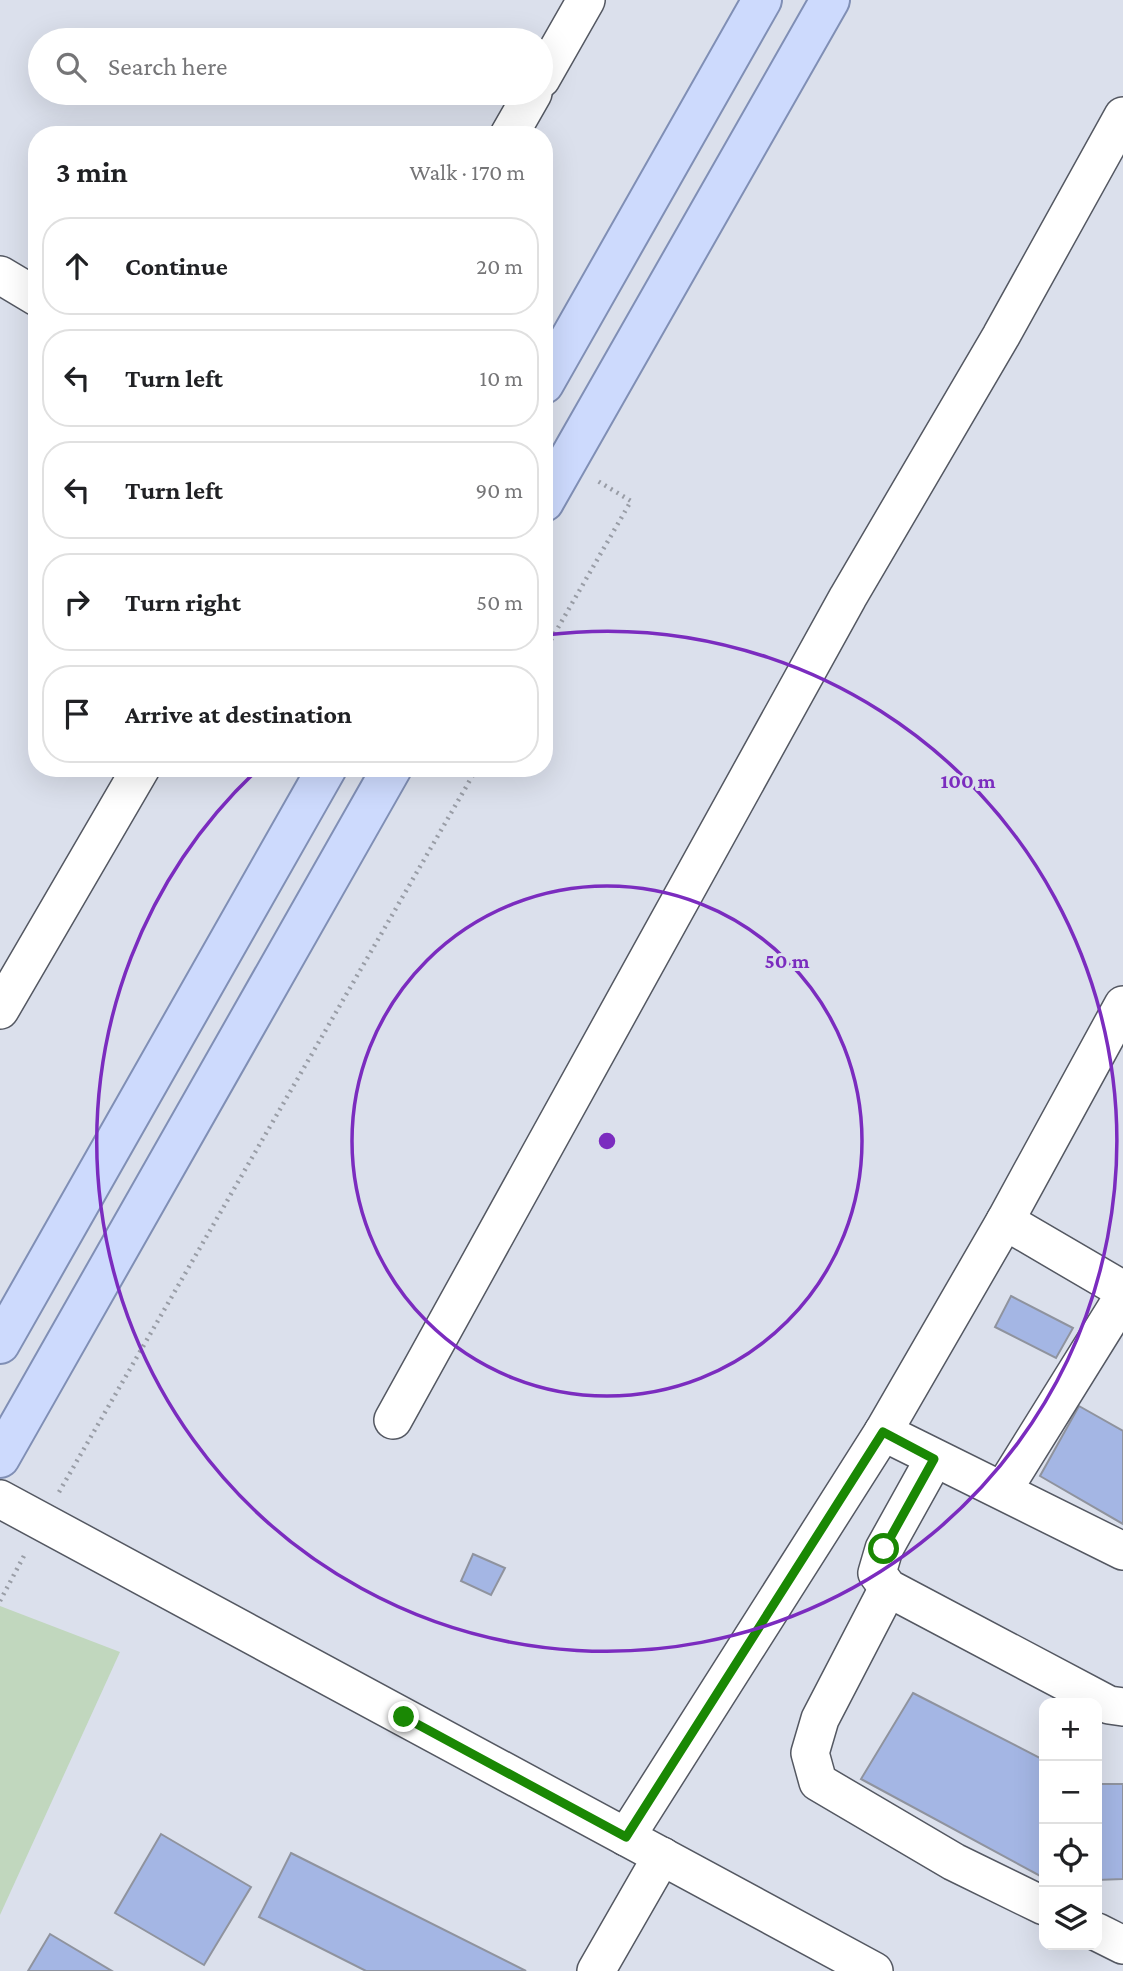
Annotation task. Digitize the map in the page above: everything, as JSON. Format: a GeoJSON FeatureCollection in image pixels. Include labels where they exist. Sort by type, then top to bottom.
{"type":"FeatureCollection","features":[{"type":"Feature","properties":{"kind":"main road"},"geometry":{"type":"LineString","coordinates":[[553,368],[762,0]]}},
{"type":"Feature","properties":{"kind":"main road"},"geometry":{"type":"LineString","coordinates":[[553,486],[830,0]]}},
{"type":"Feature","properties":{"kind":"main road"},"geometry":{"type":"LineString","coordinates":[[0,1344],[322,777]]}},
{"type":"Feature","properties":{"kind":"main road"},"geometry":{"type":"LineString","coordinates":[[0,1458],[388,777]]}},
{"type":"Feature","properties":{"kind":"street"},"geometry":{"type":"LineString","coordinates":[[553,58],[586,0]]}},
{"type":"Feature","properties":{"kind":"street"},"geometry":{"type":"LineString","coordinates":[[514,126],[526,105]]}},
{"type":"Feature","properties":{"kind":"street"},"geometry":{"type":"LineString","coordinates":[[393,1420],[821,645],[1001,336],[1123,116]]}},
{"type":"Feature","properties":{"kind":"street"},"geometry":{"type":"LineString","coordinates":[[0,275],[28,292]]}},
{"type":"Feature","properties":{"kind":"street"},"geometry":{"type":"LineString","coordinates":[[0,1010],[136,777]]}},
{"type":"Feature","properties":{"kind":"street"},"geometry":{"type":"LineString","coordinates":[[626,1837],[883,1432],[1005,1221],[1123,1005]]}},
{"type":"Feature","properties":{"kind":"street"},"geometry":{"type":"LineString","coordinates":[[1005,1221],[1123,1290]]}},
{"type":"Feature","properties":{"kind":"street"},"geometry":{"type":"LineString","coordinates":[[1003,1490],[1123,1297]]}},
{"type":"Feature","properties":{"kind":"street"},"geometry":{"type":"LineString","coordinates":[[883,1432],[1123,1552]]}},
{"type":"Feature","properties":{"kind":"street"},"geometry":{"type":"LineString","coordinates":[[934,1459],[884,1549],[877,1573],[888,1588],[1109,1705],[1123,1707]]}},
{"type":"Feature","properties":{"kind":"street"},"geometry":{"type":"LineString","coordinates":[[0,1499],[874,1971]]}},
{"type":"Feature","properties":{"kind":"street"},"geometry":{"type":"LineString","coordinates":[[888,1588],[820,1719],[810,1753],[818,1782],[954,1862],[1039,1904]]}},
{"type":"Feature","properties":{"kind":"street"},"geometry":{"type":"LineString","coordinates":[[596,1971],[662,1856]]}},
{"type":"Feature","properties":{"kind":"street"},"geometry":{"type":"LineString","coordinates":[[1102,1934],[1123,1945]]}},
{"type":"Feature","properties":{"kind":"path"},"geometry":{"type":"LineString","coordinates":[[553,636],[631,501],[567,462]]}},
{"type":"Feature","properties":{"kind":"path"},"geometry":{"type":"LineString","coordinates":[[0,1601],[42,1522],[472,777]]}},
{"type":"Feature","properties":{"kind":"green space"},"geometry":{"type":"Polygon","coordinates":[[[0,1606],[120,1652],[0,1915],[0,1606]]]}},
{"type":"Feature","properties":{"kind":"building"},"geometry":{"type":"Polygon","coordinates":[[[1011,1296],[1073,1328],[1056,1358],[995,1327],[1011,1296]]]}},
{"type":"Feature","properties":{"kind":"building"},"geometry":{"type":"Polygon","coordinates":[[[1079,1406],[1123,1431],[1123,1524],[1040,1476],[1079,1406]]]}},
{"type":"Feature","properties":{"kind":"building"},"geometry":{"type":"Polygon","coordinates":[[[473,1554],[505,1568],[491,1595],[461,1581],[473,1554]]]}},
{"type":"Feature","properties":{"kind":"building"},"geometry":{"type":"Polygon","coordinates":[[[913,1693],[1039,1757],[1039,1875],[861,1779],[913,1693]]]}},
{"type":"Feature","properties":{"kind":"building"},"geometry":{"type":"Polygon","coordinates":[[[1102,1784],[1123,1784],[1123,1879],[1102,1880],[1102,1784]]]}},
{"type":"Feature","properties":{"kind":"building"},"geometry":{"type":"Polygon","coordinates":[[[161,1834],[251,1887],[204,1965],[115,1913],[161,1834]]]}},
{"type":"Feature","properties":{"kind":"building"},"geometry":{"type":"Polygon","coordinates":[[[291,1853],[526,1971],[366,1971],[259,1917],[291,1853]]]}},
{"type":"Feature","properties":{"kind":"building"},"geometry":{"type":"Polygon","coordinates":[[[50,1934],[112,1971],[28,1971],[50,1934]]]}},
{"type":"Feature","properties":{"kind":"route"},"geometry":{"type":"LineString","coordinates":[[404,1717],[626,1837],[883,1432],[934,1459],[884,1549]]}}]}
